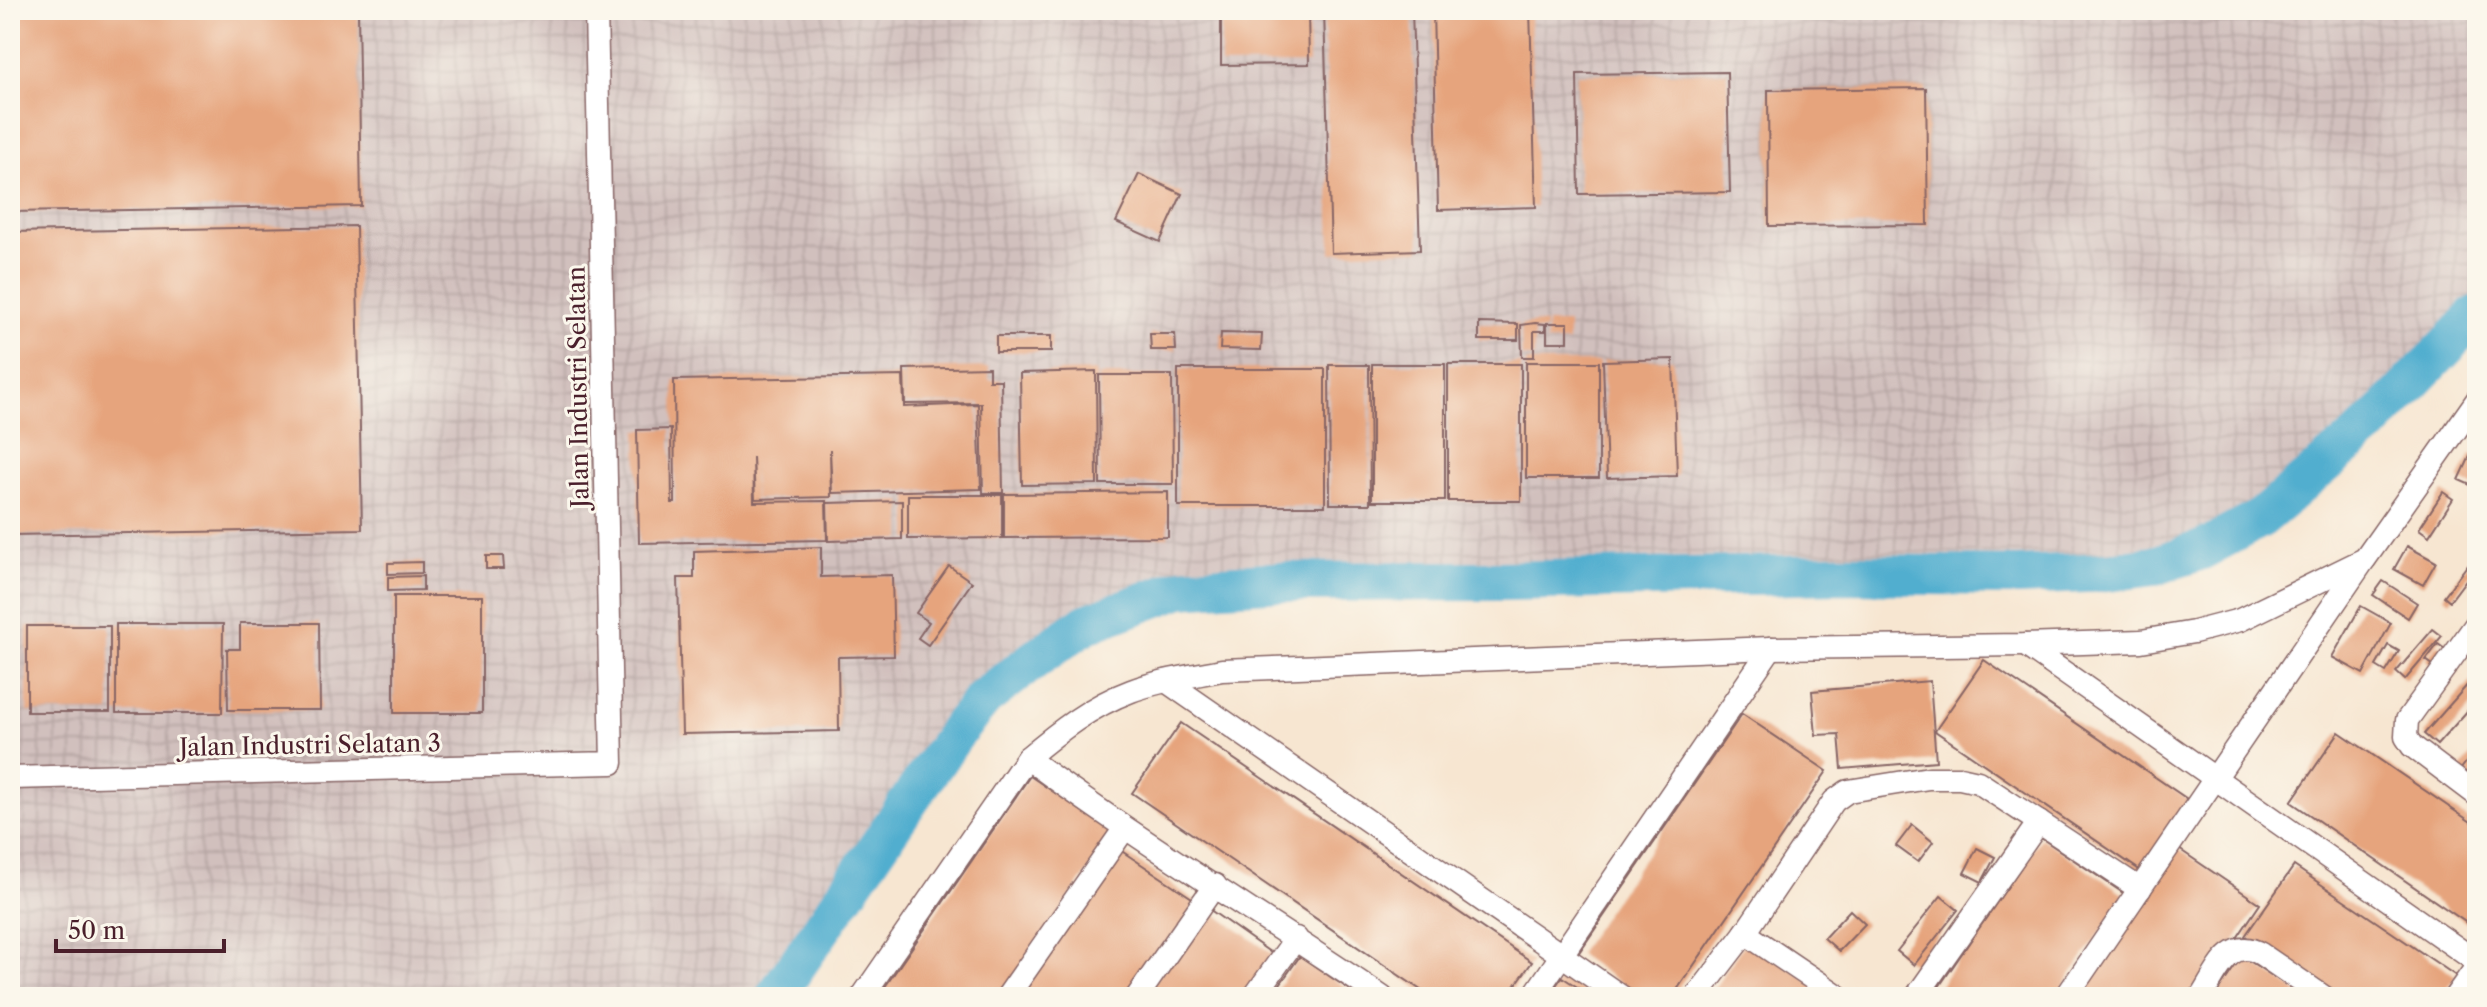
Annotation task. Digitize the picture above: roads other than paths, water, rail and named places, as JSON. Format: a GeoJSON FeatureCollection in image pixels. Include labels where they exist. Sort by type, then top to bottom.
{"type":"FeatureCollection","features":[{"type":"Feature","properties":{"kind":"street","name":"Jalan Industri Selatan"},"geometry":{"type":"LineString","coordinates":[[596,10],[612,763]]}},
{"type":"Feature","properties":{"kind":"street"},"geometry":{"type":"LineString","coordinates":[[2066,997],[2477,400]]}},
{"type":"Feature","properties":{"kind":"street"},"geometry":{"type":"LineString","coordinates":[[862,997],[1027,758],[1064,728],[1100,705],[1133,690],[1222,670],[1771,648],[2141,641],[2240,620],[2365,559]]}},
{"type":"Feature","properties":{"kind":"street"},"geometry":{"type":"LineString","coordinates":[[2477,623],[2407,720],[2406,737],[2412,746],[2477,795]]}},
{"type":"Feature","properties":{"kind":"street"},"geometry":{"type":"LineString","coordinates":[[2025,645],[2477,964],[2455,997]]}},
{"type":"Feature","properties":{"kind":"street"},"geometry":{"type":"LineString","coordinates":[[1533,997],[1771,648]]}},
{"type":"Feature","properties":{"kind":"street"},"geometry":{"type":"LineString","coordinates":[[1166,681],[1622,997]]}},
{"type":"Feature","properties":{"kind":"street"},"geometry":{"type":"LineString","coordinates":[[1027,758],[1125,828],[1296,938],[1381,997]]}},
{"type":"Feature","properties":{"kind":"street","name":"Jalan Industri Selatan 3"},"geometry":{"type":"LineString","coordinates":[[10,778],[612,763]]}},
{"type":"Feature","properties":{"kind":"street"},"geometry":{"type":"LineString","coordinates":[[1696,997],[1745,933],[1834,801],[1848,791],[1929,778],[1960,778],[1978,782],[2140,889]]}},
{"type":"Feature","properties":{"kind":"street"},"geometry":{"type":"LineString","coordinates":[[1916,997],[2039,822]]}},
{"type":"Feature","properties":{"kind":"street"},"geometry":{"type":"LineString","coordinates":[[1009,996],[1125,828]]}},
{"type":"Feature","properties":{"kind":"street"},"geometry":{"type":"LineString","coordinates":[[1137,997],[1215,885]]}},
{"type":"Feature","properties":{"kind":"street"},"geometry":{"type":"LineString","coordinates":[[1745,933],[1840,997]]}},
{"type":"Feature","properties":{"kind":"street"},"geometry":{"type":"LineString","coordinates":[[1254,997],[1296,938]]}},
{"type":"Feature","properties":{"kind":"street"},"geometry":{"type":"LineString","coordinates":[[2201,997],[2228,956],[2243,948],[2252,949],[2324,997]]}},
{"type":"Feature","properties":{"kind":"waterway"},"geometry":{"type":"LineString","coordinates":[[775,997],[957,731],[984,698],[1086,624],[1181,588],[1267,582],[1841,574],[2018,576],[2108,572],[2154,566],[2202,550],[2261,518],[2366,430],[2477,315]]}}]}
